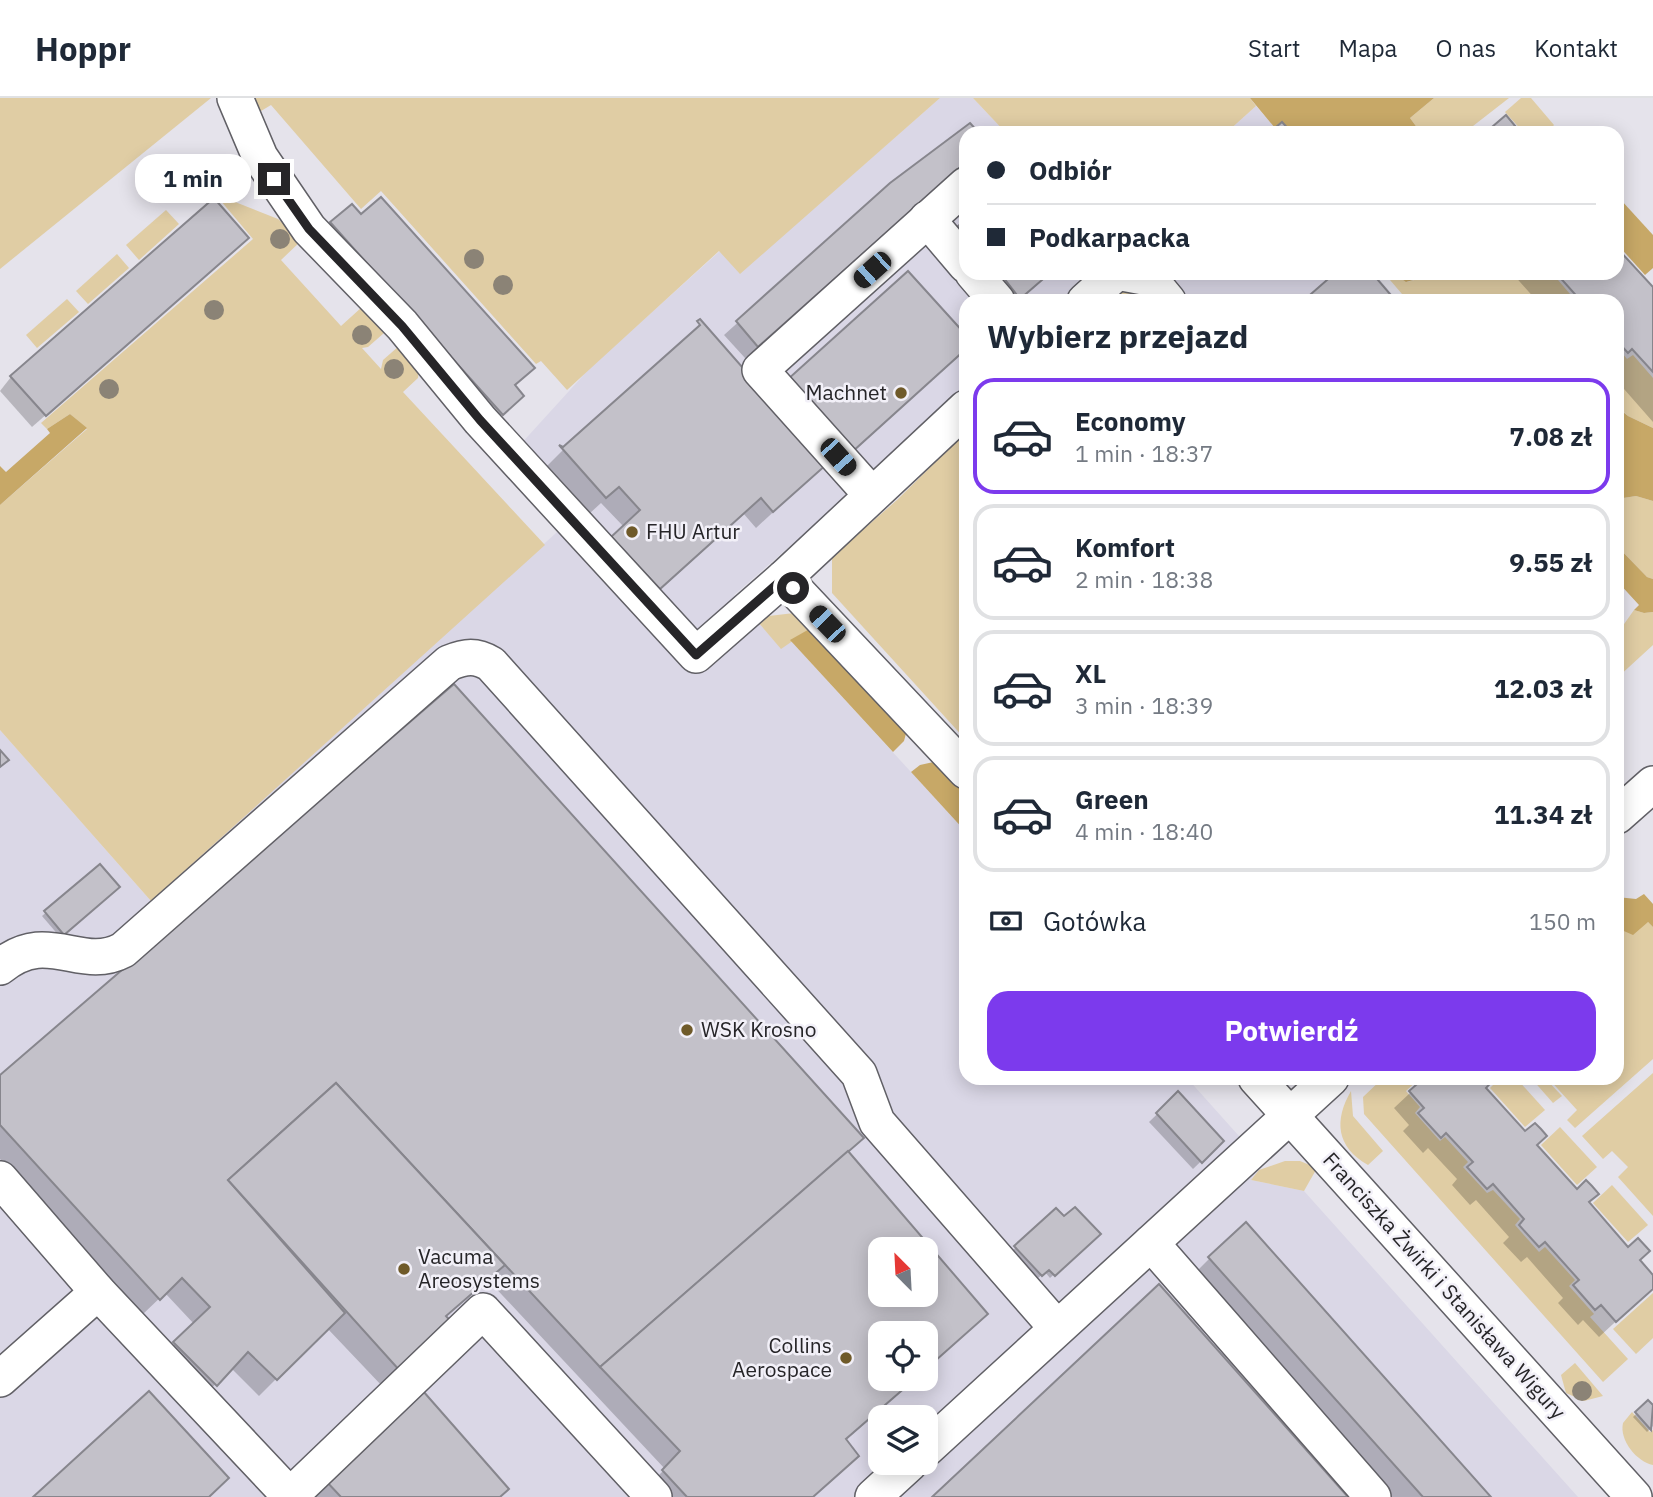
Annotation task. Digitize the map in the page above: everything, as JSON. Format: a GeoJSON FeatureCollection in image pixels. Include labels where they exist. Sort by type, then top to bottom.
{"type":"FeatureCollection","features":[{"type":"Feature","properties":{"kind":"street"},"geometry":{"type":"LineString","coordinates":[[235,98],[260,158],[309,229],[402,326],[480,420],[696,655],[784,578],[959,414]]}},
{"type":"Feature","properties":{"kind":"street"},"geometry":{"type":"LineString","coordinates":[[871,494],[760,370],[959,191]]}},
{"type":"Feature","properties":{"kind":"street"},"geometry":{"type":"LineString","coordinates":[[927,219],[959,257]]}},
{"type":"Feature","properties":{"kind":"street"},"geometry":{"type":"LineString","coordinates":[[979,280],[991,294]]}},
{"type":"Feature","properties":{"kind":"street"},"geometry":{"type":"LineString","coordinates":[[1093,294],[1108,280]]}},
{"type":"Feature","properties":{"kind":"street"},"geometry":{"type":"LineString","coordinates":[[1151,280],[1162,294]]}},
{"type":"Feature","properties":{"kind":"street"},"geometry":{"type":"LineString","coordinates":[[784,578],[959,764]]}},
{"type":"Feature","properties":{"kind":"street"},"geometry":{"type":"LineString","coordinates":[[0,967],[26,951],[47,949],[94,958],[110,958],[123,950],[449,663],[464,657],[479,657],[501,674],[859,1074],[877,1122],[1057,1328]]}},
{"type":"Feature","properties":{"kind":"street","name":"Franciszka Żwirki i Stanisława Wigury"},"geometry":{"type":"LineString","coordinates":[[1262,1085],[1634,1497]]}},
{"type":"Feature","properties":{"kind":"street"},"geometry":{"type":"LineString","coordinates":[[938,1437],[1323,1085]]}},
{"type":"Feature","properties":{"kind":"street"},"geometry":{"type":"LineString","coordinates":[[0,1178],[99,1292],[290,1496],[483,1311],[654,1497]]}},
{"type":"Feature","properties":{"kind":"street"},"geometry":{"type":"LineString","coordinates":[[1151,1244],[1373,1497]]}},
{"type":"Feature","properties":{"kind":"street"},"geometry":{"type":"LineString","coordinates":[[0,1379],[99,1292]]}},
{"type":"Feature","properties":{"kind":"street"},"geometry":{"type":"LineString","coordinates":[[873,1497],[897,1475]]}},
{"type":"Feature","properties":{"kind":"shaded area"},"geometry":{"type":"Polygon","coordinates":[[[0,98],[211,98],[0,269],[0,98]]]}},
{"type":"Feature","properties":{"kind":"shaded area"},"geometry":{"type":"Polygon","coordinates":[[[250,98],[940,98],[740,274],[719,251],[567,390],[541,361],[536,364],[381,191],[361,209],[271,105],[256,114],[250,98]]]}},
{"type":"Feature","properties":{"kind":"shaded area"},"geometry":{"type":"Polygon","coordinates":[[[940,98],[973,98],[999,126],[959,126],[959,280],[1099,280],[1082,294],[959,294],[959,399],[734,595],[781,648],[790,640],[959,824],[959,1085],[1193,1085],[1264,1164],[1251,1180],[1304,1191],[1578,1497],[0,1497],[0,730],[151,901],[578,513],[519,446],[590,368],[720,251],[740,273],[940,98]]]}},
{"type":"Feature","properties":{"kind":"shaded area"},"geometry":{"type":"Polygon","coordinates":[[[973,98],[1250,98],[1256,106],[1234,126],[999,126],[973,98]]]}},
{"type":"Feature","properties":{"kind":"shaded area"},"geometry":{"type":"Polygon","coordinates":[[[1250,98],[1434,98],[1410,118],[1416,126],[1286,126],[1282,122],[1273,126],[1250,98]]]}},
{"type":"Feature","properties":{"kind":"shaded area"},"geometry":{"type":"Polygon","coordinates":[[[1434,98],[1509,98],[1473,126],[1416,126],[1410,118],[1434,98]]]}},
{"type":"Feature","properties":{"kind":"shaded area"},"geometry":{"type":"Polygon","coordinates":[[[1521,98],[1531,98],[1554,125],[1518,126],[1505,112],[1521,98]]]}},
{"type":"Feature","properties":{"kind":"shaded area"},"geometry":{"type":"Polygon","coordinates":[[[1256,106],[1273,126],[1234,126],[1256,106]]]}},
{"type":"Feature","properties":{"kind":"shaded area"},"geometry":{"type":"Polygon","coordinates":[[[215,194],[278,219],[302,240],[281,260],[341,326],[362,307],[384,333],[368,347],[362,348],[381,369],[383,360],[399,346],[419,368],[418,378],[403,392],[545,545],[151,901],[0,730],[0,505],[87,429],[70,414],[47,429],[41,423],[253,239],[215,194]]]}},
{"type":"Feature","properties":{"kind":"shaded area"},"geometry":{"type":"Polygon","coordinates":[[[1624,203],[1653,235],[1653,268],[1645,275],[1624,252],[1624,203]]]}},
{"type":"Feature","properties":{"kind":"shaded area"},"geometry":{"type":"Polygon","coordinates":[[[166,210],[179,224],[139,260],[126,245],[166,210]]]}},
{"type":"Feature","properties":{"kind":"shaded area"},"geometry":{"type":"Polygon","coordinates":[[[117,254],[129,268],[88,304],[76,291],[117,254]]]}},
{"type":"Feature","properties":{"kind":"shaded area"},"geometry":{"type":"Polygon","coordinates":[[[1127,280],[1380,280],[1392,294],[1137,294],[1127,280]]]}},
{"type":"Feature","properties":{"kind":"shaded area"},"geometry":{"type":"Polygon","coordinates":[[[1390,280],[1558,280],[1570,294],[1402,294],[1390,280]]]}},
{"type":"Feature","properties":{"kind":"shaded area"},"geometry":{"type":"Polygon","coordinates":[[[1129,285],[1137,294],[1119,294],[1129,285]]]}},
{"type":"Feature","properties":{"kind":"shaded area"},"geometry":{"type":"Polygon","coordinates":[[[67,299],[79,312],[37,348],[26,335],[67,299]]]}},
{"type":"Feature","properties":{"kind":"shaded area"},"geometry":{"type":"Polygon","coordinates":[[[1624,355],[1627,359],[1633,355],[1653,378],[1653,428],[1624,412],[1624,355]]]}},
{"type":"Feature","properties":{"kind":"shaded area"},"geometry":{"type":"Polygon","coordinates":[[[1624,413],[1653,428],[1653,501],[1636,496],[1624,498],[1624,413]]]}},
{"type":"Feature","properties":{"kind":"shaded area"},"geometry":{"type":"Polygon","coordinates":[[[70,414],[87,428],[0,505],[0,466],[6,472],[50,433],[47,429],[70,414]]]}},
{"type":"Feature","properties":{"kind":"shaded area"},"geometry":{"type":"Polygon","coordinates":[[[959,439],[959,732],[832,593],[832,557],[897,500],[959,439]]]}},
{"type":"Feature","properties":{"kind":"shaded area"},"geometry":{"type":"Polygon","coordinates":[[[1636,496],[1653,501],[1653,579],[1647,577],[1624,553],[1624,498],[1636,496]]]}},
{"type":"Feature","properties":{"kind":"shaded area"},"geometry":{"type":"Polygon","coordinates":[[[1624,553],[1647,577],[1653,579],[1653,612],[1634,610],[1639,605],[1624,589],[1624,553]]]}},
{"type":"Feature","properties":{"kind":"shaded area"},"geometry":{"type":"Polygon","coordinates":[[[1634,610],[1653,612],[1653,645],[1624,672],[1624,624],[1634,610]]]}},
{"type":"Feature","properties":{"kind":"shaded area"},"geometry":{"type":"Polygon","coordinates":[[[794,613],[813,627],[781,649],[758,622],[769,616],[794,613]]]}},
{"type":"Feature","properties":{"kind":"shaded area"},"geometry":{"type":"Polygon","coordinates":[[[813,627],[908,726],[904,741],[893,752],[790,640],[813,627]]]}},
{"type":"Feature","properties":{"kind":"shaded area"},"geometry":{"type":"Polygon","coordinates":[[[938,761],[959,784],[959,824],[911,772],[920,765],[938,761]]]}},
{"type":"Feature","properties":{"kind":"shaded area"},"geometry":{"type":"Polygon","coordinates":[[[1644,894],[1653,904],[1653,927],[1648,922],[1633,935],[1624,931],[1624,898],[1636,899],[1644,894]]]}},
{"type":"Feature","properties":{"kind":"shaded area"},"geometry":{"type":"Polygon","coordinates":[[[1648,922],[1653,927],[1653,1059],[1624,1085],[1624,927],[1648,922]]]}},
{"type":"Feature","properties":{"kind":"shaded area"},"geometry":{"type":"Polygon","coordinates":[[[1653,1073],[1653,1216],[1618,1177],[1628,1167],[1612,1151],[1603,1159],[1582,1136],[1653,1073]]]}},
{"type":"Feature","properties":{"kind":"shaded area"},"geometry":{"type":"Polygon","coordinates":[[[1376,1085],[1412,1085],[1406,1091],[1420,1107],[1415,1113],[1440,1141],[1445,1137],[1468,1162],[1463,1167],[1487,1193],[1493,1190],[1520,1219],[1515,1225],[1539,1252],[1545,1247],[1575,1280],[1569,1286],[1594,1314],[1590,1317],[1628,1359],[1603,1382],[1364,1114],[1363,1097],[1376,1085]]]}},
{"type":"Feature","properties":{"kind":"shaded area"},"geometry":{"type":"Polygon","coordinates":[[[1493,1085],[1522,1085],[1545,1110],[1525,1127],[1490,1088],[1493,1085]]]}},
{"type":"Feature","properties":{"kind":"shaded area"},"geometry":{"type":"Polygon","coordinates":[[[1537,1085],[1552,1085],[1562,1096],[1553,1103],[1537,1085]]]}},
{"type":"Feature","properties":{"kind":"shaded area"},"geometry":{"type":"Polygon","coordinates":[[[1554,1085],[1624,1085],[1575,1128],[1567,1120],[1577,1110],[1554,1085]]]}},
{"type":"Feature","properties":{"kind":"shaded area"},"geometry":{"type":"Polygon","coordinates":[[[1351,1091],[1353,1116],[1383,1151],[1368,1165],[1349,1150],[1341,1132],[1342,1112],[1351,1091]]]}},
{"type":"Feature","properties":{"kind":"shaded area"},"geometry":{"type":"Polygon","coordinates":[[[1560,1127],[1597,1167],[1577,1185],[1541,1145],[1560,1127]]]}},
{"type":"Feature","properties":{"kind":"shaded area"},"geometry":{"type":"Polygon","coordinates":[[[1285,1161],[1300,1161],[1317,1168],[1304,1191],[1251,1180],[1259,1170],[1285,1161]]]}},
{"type":"Feature","properties":{"kind":"shaded area"},"geometry":{"type":"Polygon","coordinates":[[[1612,1185],[1648,1225],[1628,1242],[1593,1203],[1612,1185]]]}},
{"type":"Feature","properties":{"kind":"shaded area"},"geometry":{"type":"Polygon","coordinates":[[[1653,1293],[1653,1338],[1636,1354],[1613,1329],[1653,1293]]]}},
{"type":"Feature","properties":{"kind":"shaded area"},"geometry":{"type":"Polygon","coordinates":[[[1575,1363],[1603,1396],[1584,1401],[1566,1393],[1561,1375],[1575,1363]]]}},
{"type":"Feature","properties":{"kind":"shaded area"},"geometry":{"type":"Polygon","coordinates":[[[1632,1412],[1650,1432],[1653,1430],[1653,1465],[1635,1455],[1624,1436],[1623,1423],[1632,1412]]]}},
{"type":"Feature","properties":{"kind":"building"},"geometry":{"type":"Polygon","coordinates":[[[1506,115],[1515,126],[1493,126],[1506,115]]]}},
{"type":"Feature","properties":{"kind":"building"},"geometry":{"type":"Polygon","coordinates":[[[959,131],[959,168],[758,347],[736,321],[890,183],[959,131]]]}},
{"type":"Feature","properties":{"kind":"building"},"geometry":{"type":"Polygon","coordinates":[[[381,197],[535,368],[515,385],[524,396],[503,415],[330,222],[352,204],[361,214],[381,197]]]}},
{"type":"Feature","properties":{"kind":"building"},"geometry":{"type":"Polygon","coordinates":[[[214,198],[249,238],[46,416],[10,376],[214,198]]]}},
{"type":"Feature","properties":{"kind":"building"},"geometry":{"type":"Polygon","coordinates":[[[1624,256],[1653,287],[1653,372],[1632,349],[1628,353],[1624,349],[1624,294],[1575,294],[1562,280],[1624,280],[1624,256]]]}},
{"type":"Feature","properties":{"kind":"building"},"geometry":{"type":"Polygon","coordinates":[[[908,271],[959,327],[959,355],[852,452],[787,380],[908,271]]]}},
{"type":"Feature","properties":{"kind":"building"},"geometry":{"type":"Polygon","coordinates":[[[1005,280],[1042,280],[1026,294],[1016,294],[1005,280]]]}},
{"type":"Feature","properties":{"kind":"building"},"geometry":{"type":"Polygon","coordinates":[[[1327,280],[1378,280],[1390,294],[1311,294],[1327,280]]]}},
{"type":"Feature","properties":{"kind":"building"},"geometry":{"type":"Polygon","coordinates":[[[700,319],[827,464],[773,512],[761,498],[660,589],[611,537],[640,510],[619,487],[606,498],[559,445],[563,447],[700,325],[697,321],[700,319]]]}},
{"type":"Feature","properties":{"kind":"building"},"geometry":{"type":"Polygon","coordinates":[[[454,684],[864,1138],[600,1367],[336,1083],[228,1180],[345,1313],[277,1380],[248,1352],[217,1386],[173,1342],[210,1307],[182,1278],[160,1300],[0,1125],[0,1075],[454,684]]]}},
{"type":"Feature","properties":{"kind":"building"},"geometry":{"type":"Polygon","coordinates":[[[0,750],[9,760],[0,767],[0,750]]]}},
{"type":"Feature","properties":{"kind":"building"},"geometry":{"type":"Polygon","coordinates":[[[100,864],[120,887],[64,935],[44,911],[100,864]]]}},
{"type":"Feature","properties":{"kind":"building"},"geometry":{"type":"Polygon","coordinates":[[[336,1083],[505,1265],[446,1316],[454,1325],[401,1372],[228,1180],[336,1083]]]}},
{"type":"Feature","properties":{"kind":"building"},"geometry":{"type":"Polygon","coordinates":[[[1416,1085],[1489,1085],[1486,1088],[1525,1131],[1535,1123],[1547,1136],[1537,1145],[1577,1189],[1586,1180],[1599,1194],[1589,1202],[1628,1247],[1638,1238],[1650,1251],[1640,1260],[1653,1275],[1653,1289],[1616,1322],[1601,1305],[1595,1310],[1573,1285],[1579,1280],[1545,1242],[1539,1247],[1519,1225],[1524,1219],[1493,1184],[1487,1189],[1467,1167],[1473,1162],[1446,1133],[1441,1138],[1418,1113],[1424,1108],[1409,1091],[1416,1085]]]}},
{"type":"Feature","properties":{"kind":"building"},"geometry":{"type":"Polygon","coordinates":[[[1178,1091],[1224,1141],[1202,1163],[1156,1113],[1178,1091]]]}},
{"type":"Feature","properties":{"kind":"building"},"geometry":{"type":"Polygon","coordinates":[[[848,1151],[922,1237],[868,1237],[868,1307],[938,1307],[938,1256],[988,1314],[938,1358],[938,1321],[868,1321],[868,1391],[901,1391],[885,1405],[868,1405],[868,1420],[846,1439],[859,1456],[813,1497],[687,1497],[662,1470],[680,1451],[600,1367],[848,1151]]]}},
{"type":"Feature","properties":{"kind":"building"},"geometry":{"type":"Polygon","coordinates":[[[1075,1207],[1101,1234],[1055,1276],[1049,1270],[1042,1276],[1014,1246],[1056,1208],[1064,1216],[1075,1207]]]}},
{"type":"Feature","properties":{"kind":"building"},"geometry":{"type":"Polygon","coordinates":[[[1246,1222],[1491,1497],[1423,1497],[1208,1257],[1246,1222]]]}},
{"type":"Feature","properties":{"kind":"building"},"geometry":{"type":"Polygon","coordinates":[[[1159,1284],[1348,1497],[932,1497],[1159,1284]]]}},
{"type":"Feature","properties":{"kind":"building"},"geometry":{"type":"Polygon","coordinates":[[[149,1391],[229,1478],[209,1497],[33,1497],[149,1391]]]}},
{"type":"Feature","properties":{"kind":"building"},"geometry":{"type":"Polygon","coordinates":[[[423,1391],[509,1489],[500,1497],[341,1497],[325,1480],[423,1391]]]}},
{"type":"Feature","properties":{"kind":"building"},"geometry":{"type":"Polygon","coordinates":[[[1648,1400],[1653,1405],[1651,1430],[1635,1412],[1648,1400]]]}},
{"type":"Feature","properties":{"kind":"place","name":"Machnet"},"geometry":{"type":"Point","coordinates":[901,393]}},
{"type":"Feature","properties":{"kind":"place","name":"FHU Artur"},"geometry":{"type":"Point","coordinates":[632,532]}},
{"type":"Feature","properties":{"kind":"place","name":"WSK Krosno"},"geometry":{"type":"Point","coordinates":[687,1030]}},
{"type":"Feature","properties":{"kind":"place","name":"Vacuma Areosystems"},"geometry":{"type":"Point","coordinates":[404,1269]}},
{"type":"Feature","properties":{"kind":"place","name":"Collins Aerospace"},"geometry":{"type":"Point","coordinates":[846,1358]}},
{"type":"Feature","properties":{"kind":"route"},"geometry":{"type":"LineString","coordinates":[[274,179],[309,229],[402,326],[480,420],[696,655],[784,578],[793,588]]}}]}
